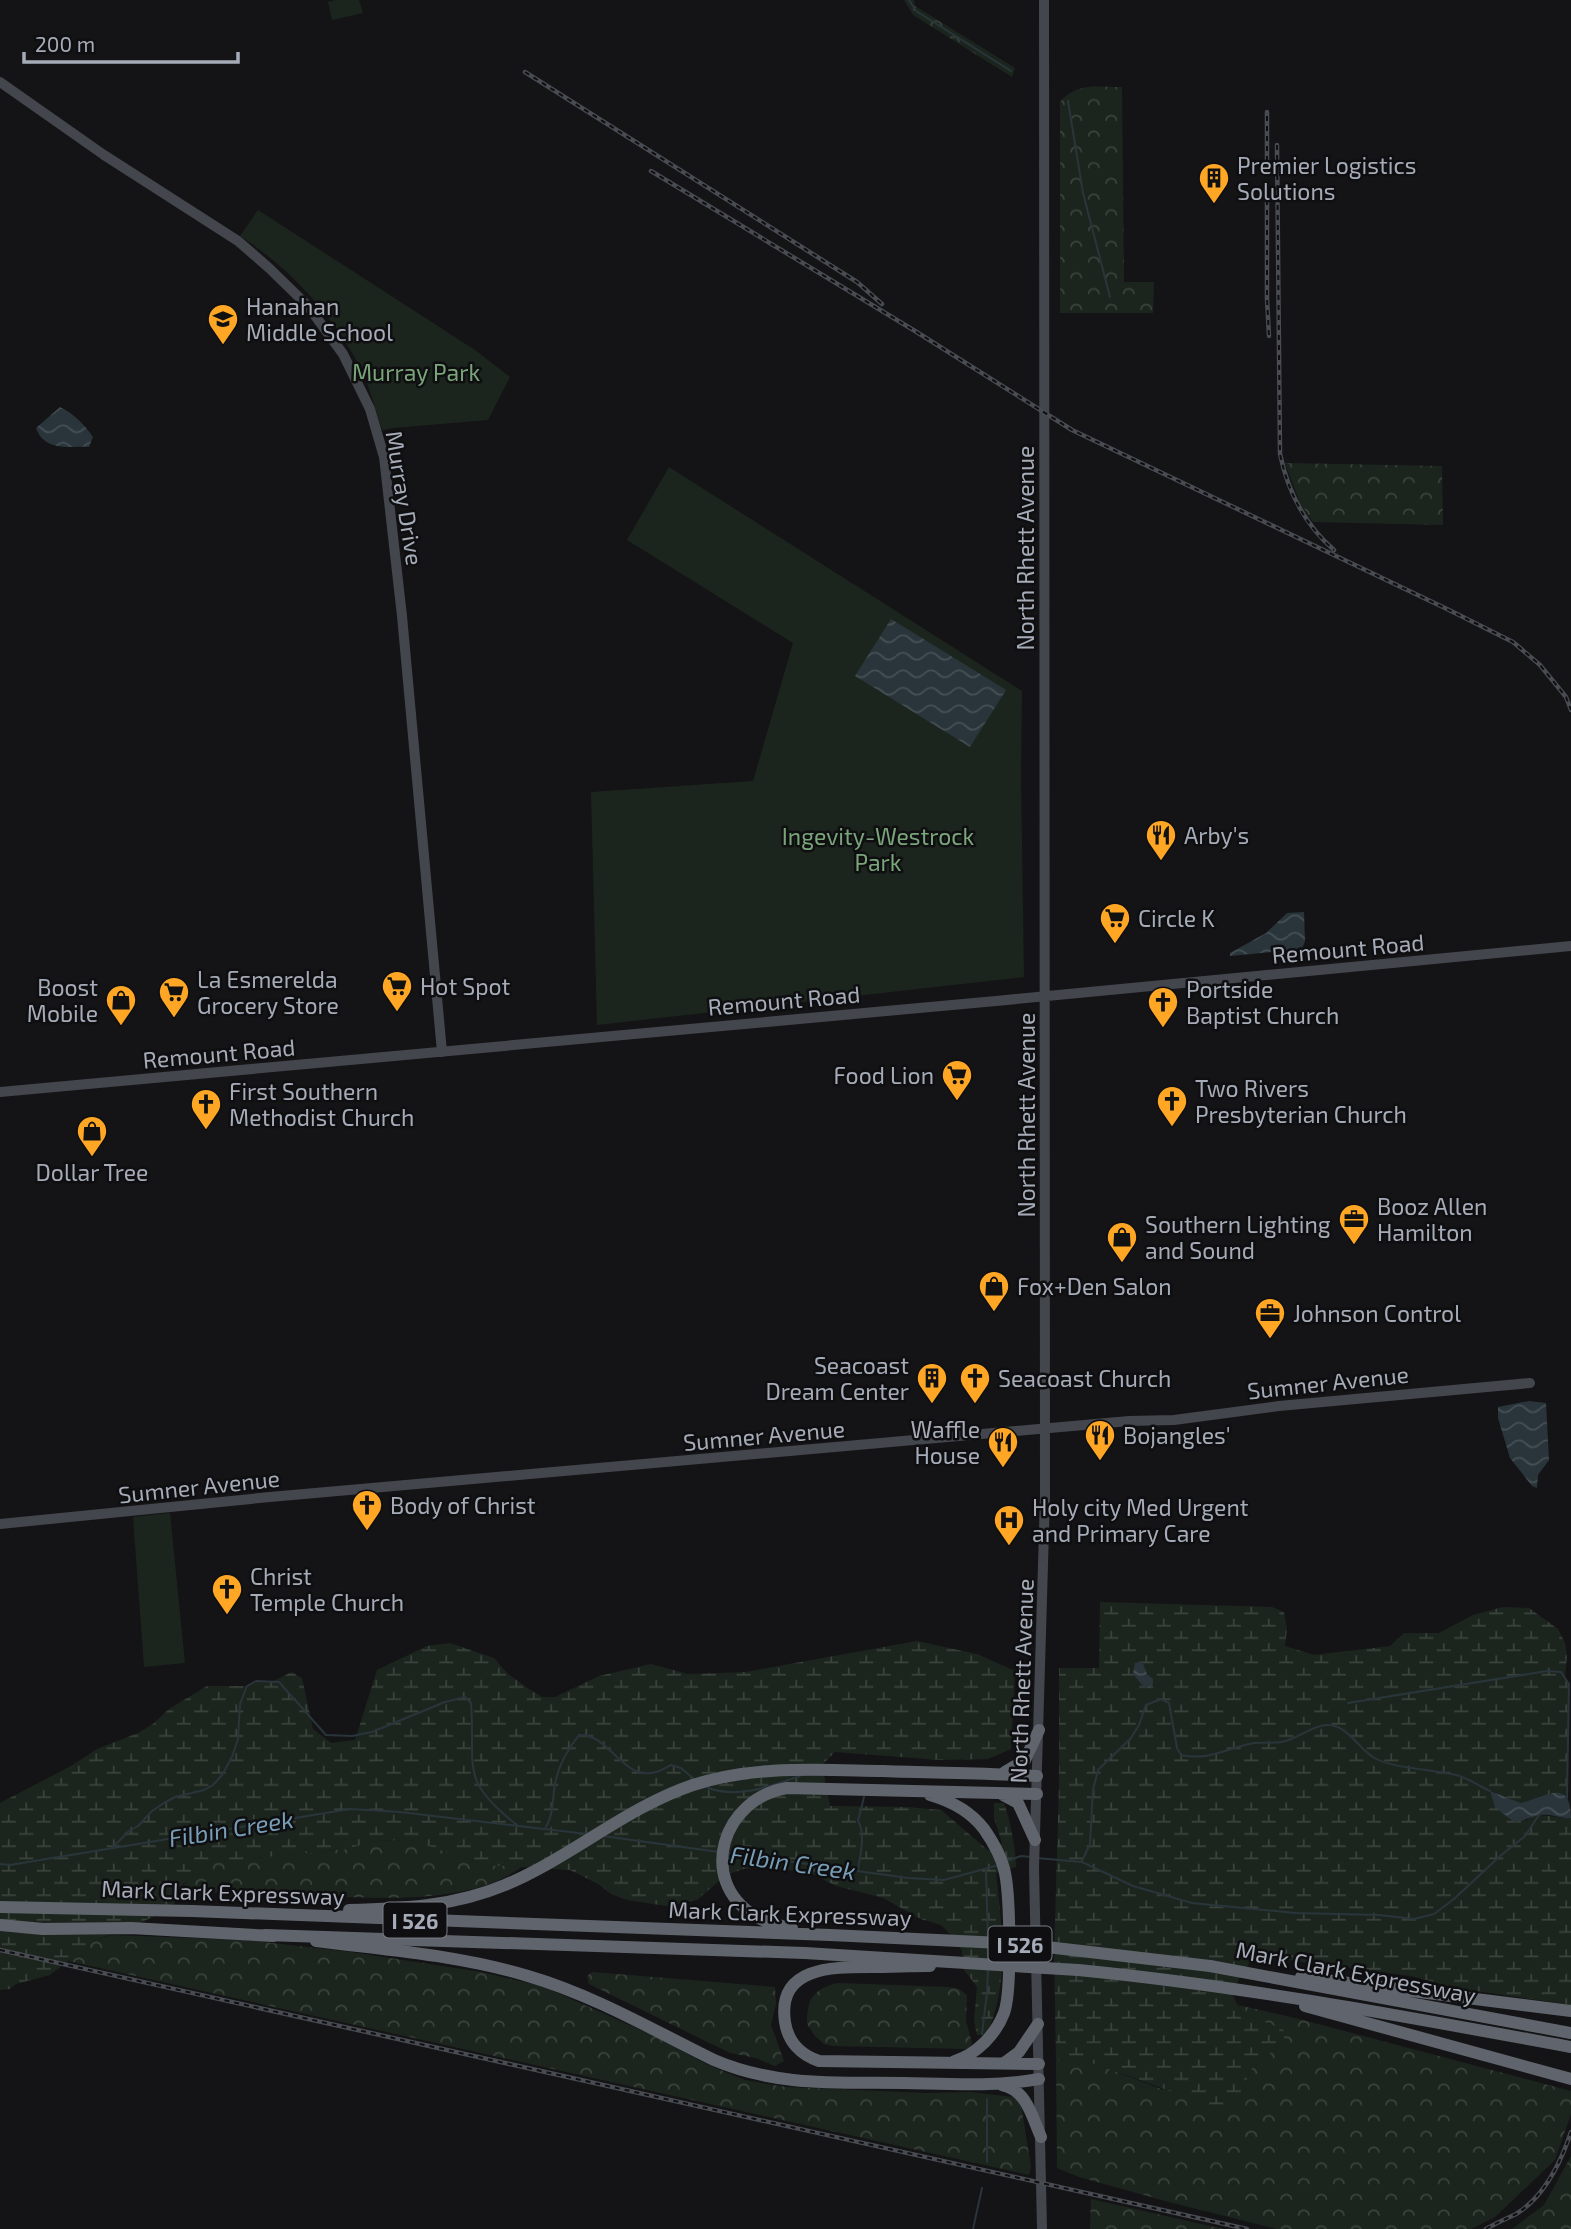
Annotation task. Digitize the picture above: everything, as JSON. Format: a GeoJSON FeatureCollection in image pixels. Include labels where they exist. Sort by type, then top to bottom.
{"type":"FeatureCollection","features":[{"type":"Feature","properties":{"kind":"highway"},"geometry":{"type":"LineString","coordinates":[[1001,1774],[1025,1760],[1039,1730]]}},
{"type":"Feature","properties":{"kind":"highway"},"geometry":{"type":"LineString","coordinates":[[240,1913],[390,1909],[430,1905],[491,1891],[521,1878],[661,1798],[694,1784],[747,1773],[796,1769],[1037,1776]]}},
{"type":"Feature","properties":{"kind":"highway"},"geometry":{"type":"LineString","coordinates":[[830,1935],[766,1922],[747,1911],[727,1884],[723,1874],[722,1853],[727,1835],[743,1809],[763,1795],[787,1788],[1003,1795],[1018,1803],[1035,1840]]}},
{"type":"Feature","properties":{"kind":"highway"},"geometry":{"type":"LineString","coordinates":[[910,1790],[933,1796],[967,1812],[990,1839],[1005,1873],[1008,1919],[1008,1990],[1005,2011],[991,2036],[982,2044],[960,2060],[945,2064]]}},
{"type":"Feature","properties":{"kind":"highway"},"geometry":{"type":"LineString","coordinates":[[992,1794],[1037,1794]]}},
{"type":"Feature","properties":{"kind":"highway","name":"Mark Clark Expressway"},"geometry":{"type":"LineString","coordinates":[[0,1907],[240,1913],[1021,1944],[1210,1966],[1571,2034]]}},
{"type":"Feature","properties":{"kind":"highway","name":"Mark Clark Expressway"},"geometry":{"type":"LineString","coordinates":[[0,1925],[43,1929],[131,1928],[265,1935],[711,1949],[1004,1964],[1178,1980],[1248,1990],[1414,2017],[1571,2047]]}},
{"type":"Feature","properties":{"kind":"highway"},"geometry":{"type":"LineString","coordinates":[[265,1935],[442,1958],[515,1972],[581,1996],[731,2067],[791,2081],[999,2084],[1039,2079]]}},
{"type":"Feature","properties":{"kind":"highway"},"geometry":{"type":"LineString","coordinates":[[1004,1964],[830,1968],[814,1972],[797,1981],[787,1997],[784,2013],[789,2037],[799,2050],[819,2062],[1039,2064]]}},
{"type":"Feature","properties":{"kind":"highway"},"geometry":{"type":"LineString","coordinates":[[1210,1966],[1571,2011]]}},
{"type":"Feature","properties":{"kind":"highway"},"geometry":{"type":"LineString","coordinates":[[1248,1990],[1571,2079]]}},
{"type":"Feature","properties":{"kind":"highway"},"geometry":{"type":"LineString","coordinates":[[1004,2064],[1020,2052],[1038,2024]]}},
{"type":"Feature","properties":{"kind":"highway"},"geometry":{"type":"LineString","coordinates":[[999,2084],[1011,2087],[1022,2096],[1041,2137]]}},
{"type":"Feature","properties":{"kind":"main road","name":"North Rhett Avenue"},"geometry":{"type":"LineString","coordinates":[[1042,2229],[1034,1868],[1044,1556],[1044,0]]}},
{"type":"Feature","properties":{"kind":"main road","name":"Murray Drive"},"geometry":{"type":"LineString","coordinates":[[0,82],[104,155],[238,242],[269,268],[308,306],[343,354],[370,409],[384,457],[399,590],[442,1052]]}},
{"type":"Feature","properties":{"kind":"main road","name":"Remount Road"},"geometry":{"type":"LineString","coordinates":[[0,1092],[1571,946]]}},
{"type":"Feature","properties":{"kind":"main road","name":"Sumner Avenue"},"geometry":{"type":"LineString","coordinates":[[0,1524],[1133,1421],[1174,1420],[1291,1405],[1531,1383]]}},
{"type":"Feature","properties":{"kind":"green space"},"geometry":{"type":"Polygon","coordinates":[[[359,0],[363,13],[332,20],[328,2],[359,0]]]}},
{"type":"Feature","properties":{"kind":"green space"},"geometry":{"type":"Polygon","coordinates":[[[904,0],[914,0],[915,6],[1015,68],[1012,77],[913,15],[904,0]]]}},
{"type":"Feature","properties":{"kind":"green space"},"geometry":{"type":"Polygon","coordinates":[[[1122,87],[1124,282],[1154,282],[1153,313],[1060,313],[1060,102],[1080,88],[1122,87]]]}},
{"type":"Feature","properties":{"kind":"green space","name":"Murray Park"},"geometry":{"type":"Polygon","coordinates":[[[258,210],[475,350],[510,377],[488,420],[382,430],[363,373],[340,333],[294,279],[240,236],[258,210]]]}},
{"type":"Feature","properties":{"kind":"green space"},"geometry":{"type":"Polygon","coordinates":[[[1285,463],[1442,466],[1443,525],[1313,522],[1300,503],[1285,463]]]}},
{"type":"Feature","properties":{"kind":"green space","name":"Ingevity-Westrock Park"},"geometry":{"type":"Polygon","coordinates":[[[669,467],[1022,691],[1024,977],[597,1025],[591,792],[753,781],[793,643],[627,540],[669,467]]]}},
{"type":"Feature","properties":{"kind":"green space"},"geometry":{"type":"Polygon","coordinates":[[[170,1513],[185,1663],[144,1667],[133,1517],[170,1513]]]}},
{"type":"Feature","properties":{"kind":"green space"},"geometry":{"type":"Polygon","coordinates":[[[1100,1602],[1272,1607],[1284,1612],[1287,1628],[1285,1646],[1314,1655],[1390,1646],[1404,1633],[1439,1633],[1473,1615],[1503,1607],[1529,1608],[1558,1629],[1565,1643],[1565,1677],[1569,1684],[1567,1798],[1549,1794],[1521,1803],[1491,1791],[1525,1821],[1542,1815],[1571,1818],[1571,2005],[1456,1988],[1411,1976],[1258,1956],[1242,1974],[1233,1996],[1242,2013],[1284,2030],[1284,2041],[1250,2070],[1239,2104],[1224,2111],[1096,2064],[1056,2060],[1054,1959],[1059,1668],[1099,1668],[1100,1602]]]}},
{"type":"Feature","properties":{"kind":"green space"},"geometry":{"type":"Polygon","coordinates":[[[917,1641],[977,1654],[1015,1671],[1011,1749],[988,1759],[940,1760],[835,1752],[822,1765],[830,1806],[941,1810],[989,1851],[1002,1843],[994,1818],[994,1803],[1004,1803],[1009,1818],[1016,1867],[996,1873],[1002,1935],[1001,1976],[994,2016],[986,2035],[977,2035],[974,2021],[977,1987],[962,1967],[962,1951],[941,1925],[921,1919],[883,1898],[836,1886],[809,1872],[743,1869],[726,1875],[697,1900],[666,1906],[627,1900],[611,1894],[570,1870],[487,1865],[410,1840],[375,1841],[347,1849],[208,1863],[202,1871],[183,1884],[171,1910],[89,1943],[88,1953],[68,1961],[50,1975],[0,1990],[0,1803],[71,1766],[97,1749],[138,1733],[169,1709],[207,1686],[247,1686],[256,1681],[273,1681],[292,1672],[302,1678],[313,1729],[331,1743],[355,1740],[377,1670],[427,1646],[450,1643],[494,1658],[507,1673],[526,1687],[542,1697],[555,1697],[599,1676],[651,1664],[688,1674],[746,1672],[917,1641]]]}},
{"type":"Feature","properties":{"kind":"green space"},"geometry":{"type":"Polygon","coordinates":[[[410,1840],[487,1865],[521,1867],[500,1880],[475,1888],[418,1897],[180,1891],[207,1863],[347,1849],[375,1841],[410,1840]]]}},
{"type":"Feature","properties":{"kind":"green space"},"geometry":{"type":"Polygon","coordinates":[[[111,1935],[244,1940],[351,1952],[481,1972],[542,1986],[745,2080],[786,2087],[926,2093],[971,2092],[1013,2097],[1021,2104],[1031,2167],[1029,2175],[68,1961],[88,1953],[88,1943],[111,1935]]]}},
{"type":"Feature","properties":{"kind":"green space"},"geometry":{"type":"Polygon","coordinates":[[[592,1972],[775,1987],[776,2004],[771,2025],[784,2061],[775,2066],[756,2058],[730,2053],[589,1984],[587,1976],[592,1972]]]}},
{"type":"Feature","properties":{"kind":"green space"},"geometry":{"type":"Polygon","coordinates":[[[837,1983],[959,1989],[967,1995],[966,2021],[972,2043],[968,2049],[824,2044],[807,2024],[808,2008],[817,1992],[837,1983]]]}},
{"type":"Feature","properties":{"kind":"green space"},"geometry":{"type":"Polygon","coordinates":[[[1238,2005],[1571,2091],[1571,2114],[1555,2160],[1495,2217],[1471,2229],[1277,2229],[1169,2202],[1079,2177],[1057,2168],[1056,2060],[1096,2064],[1161,2089],[1239,2104],[1250,2070],[1284,2041],[1284,2030],[1242,2013],[1238,2005]]]}},
{"type":"Feature","properties":{"kind":"green space"},"geometry":{"type":"Polygon","coordinates":[[[1571,2156],[1571,2229],[1512,2229],[1544,2205],[1571,2156]]]}},
{"type":"Feature","properties":{"kind":"green space"},"geometry":{"type":"Polygon","coordinates":[[[1091,2199],[1223,2229],[1090,2229],[1091,2199]]]}},
{"type":"Feature","properties":{"kind":"water"},"geometry":{"type":"Polygon","coordinates":[[[60,407],[90,432],[93,437],[89,447],[58,446],[40,436],[36,428],[60,407]]]}},
{"type":"Feature","properties":{"kind":"water"},"geometry":{"type":"Polygon","coordinates":[[[891,619],[1006,690],[970,747],[855,676],[891,619]]]}},
{"type":"Feature","properties":{"kind":"water"},"geometry":{"type":"Polygon","coordinates":[[[1304,912],[1305,941],[1302,949],[1230,956],[1230,953],[1266,933],[1287,913],[1304,912]]]}},
{"type":"Feature","properties":{"kind":"water"},"geometry":{"type":"Polygon","coordinates":[[[1529,1401],[1546,1403],[1549,1460],[1538,1475],[1537,1488],[1532,1486],[1510,1458],[1498,1418],[1498,1407],[1529,1401]]]}},
{"type":"Feature","properties":{"kind":"water"},"geometry":{"type":"Polygon","coordinates":[[[1142,1661],[1147,1674],[1153,1679],[1149,1688],[1144,1687],[1133,1674],[1135,1663],[1142,1661]]]}},
{"type":"Feature","properties":{"kind":"water"},"geometry":{"type":"Polygon","coordinates":[[[1490,1791],[1521,1803],[1547,1794],[1561,1794],[1570,1805],[1571,1818],[1542,1815],[1514,1822],[1495,1807],[1490,1791]]]}},
{"type":"Feature","properties":{"kind":"waterway"},"geometry":{"type":"LineString","coordinates":[[909,0],[916,11],[1011,71]]}},
{"type":"Feature","properties":{"kind":"waterway"},"geometry":{"type":"LineString","coordinates":[[1068,101],[1083,193],[1110,297]]}},
{"type":"Feature","properties":{"kind":"waterway"},"geometry":{"type":"LineString","coordinates":[[1348,1703],[1547,1671],[1561,1672],[1569,1684],[1567,1798]]}},
{"type":"Feature","properties":{"kind":"waterway"},"geometry":{"type":"LineString","coordinates":[[113,1847],[164,1803],[175,1797],[204,1790],[222,1775],[238,1739],[240,1704],[247,1686],[256,1681],[279,1682],[326,1735],[352,1736],[372,1732],[445,1702],[465,1697],[471,1703],[472,1758],[478,1783],[498,1809],[517,1825]]}},
{"type":"Feature","properties":{"kind":"waterway"},"geometry":{"type":"LineString","coordinates":[[1082,1861],[1090,1844],[1093,1790],[1098,1770],[1131,1738],[1146,1705],[1161,1699],[1169,1703],[1177,1748],[1181,1755],[1201,1756],[1254,1743],[1282,1742],[1326,1725],[1340,1728],[1381,1761],[1456,1775],[1490,1791]]}},
{"type":"Feature","properties":{"kind":"waterway"},"geometry":{"type":"LineString","coordinates":[[546,1827],[552,1811],[558,1771],[579,1735],[590,1736],[599,1741],[634,1770],[656,1772],[671,1765],[681,1768],[694,1779]]}},
{"type":"Feature","properties":{"kind":"waterway"},"geometry":{"type":"LineString","coordinates":[[708,1788],[743,1792],[800,1776]]}},
{"type":"Feature","properties":{"kind":"waterway"},"geometry":{"type":"LineString","coordinates":[[858,1870],[862,1838],[858,1821],[864,1797]]}},
{"type":"Feature","properties":{"kind":"waterway","name":"Filbin Creek"},"geometry":{"type":"LineString","coordinates":[[0,1864],[10,1865],[350,1809],[400,1812],[587,1834]]}},
{"type":"Feature","properties":{"kind":"waterway","name":"Filbin Creek"},"geometry":{"type":"LineString","coordinates":[[1037,1858],[1082,1862],[1133,1886],[1192,1903],[1296,1913],[1379,1915],[1414,1919],[1434,1914],[1454,1899],[1525,1836],[1539,1815]]}},
{"type":"Feature","properties":{"kind":"waterway","name":"Filbin Creek"},"geometry":{"type":"LineString","coordinates":[[603,1836],[719,1852]]}},
{"type":"Feature","properties":{"kind":"waterway","name":"Filbin Creek"},"geometry":{"type":"LineString","coordinates":[[728,1853],[908,1878],[944,1880],[999,1865]]}},
{"type":"Feature","properties":{"kind":"waterway","name":"Filbin Creek"},"geometry":{"type":"LineString","coordinates":[[1007,1861],[1021,1856],[1032,1857]]}},
{"type":"Feature","properties":{"kind":"waterway"},"geometry":{"type":"LineString","coordinates":[[986,1871],[988,1939]]}},
{"type":"Feature","properties":{"kind":"waterway"},"geometry":{"type":"LineString","coordinates":[[988,1948],[988,1960]]}},
{"type":"Feature","properties":{"kind":"waterway"},"geometry":{"type":"LineString","coordinates":[[982,2034],[988,1969]]}},
{"type":"Feature","properties":{"kind":"waterway"},"geometry":{"type":"LineString","coordinates":[[987,2099],[987,2162]]}},
{"type":"Feature","properties":{"kind":"waterway"},"geometry":{"type":"LineString","coordinates":[[973,2229],[982,2188]]}},
{"type":"Feature","properties":{"kind":"railway"},"geometry":{"type":"LineString","coordinates":[[525,72],[857,282],[882,304]]}},
{"type":"Feature","properties":{"kind":"railway"},"geometry":{"type":"LineString","coordinates":[[1267,112],[1267,161]]}},
{"type":"Feature","properties":{"kind":"railway"},"geometry":{"type":"LineString","coordinates":[[1277,145],[1280,454],[1299,506],[1314,529],[1334,550]]}},
{"type":"Feature","properties":{"kind":"railway"},"geometry":{"type":"LineString","coordinates":[[651,171],[1072,430],[1513,642],[1540,665],[1566,697],[1571,710]]}},
{"type":"Feature","properties":{"kind":"railway"},"geometry":{"type":"LineString","coordinates":[[1267,200],[1269,336]]}},
{"type":"Feature","properties":{"kind":"railway"},"geometry":{"type":"LineString","coordinates":[[0,1950],[1247,2229]]}},
{"type":"Feature","properties":{"kind":"railway"},"geometry":{"type":"LineString","coordinates":[[1486,2229],[1516,2214],[1535,2198],[1557,2167],[1571,2132]]}},
{"type":"Feature","properties":{"kind":"place","name":"Premier Logistics Solutions"},"geometry":{"type":"Point","coordinates":[1214,205]}},
{"type":"Feature","properties":{"kind":"place","name":"Hanahan Middle School"},"geometry":{"type":"Point","coordinates":[223,346]}},
{"type":"Feature","properties":{"kind":"place","name":"Arby's"},"geometry":{"type":"Point","coordinates":[1161,862]}},
{"type":"Feature","properties":{"kind":"place","name":"Circle K"},"geometry":{"type":"Point","coordinates":[1115,945]}},
{"type":"Feature","properties":{"kind":"place","name":"Hot Spot"},"geometry":{"type":"Point","coordinates":[397,1013]}},
{"type":"Feature","properties":{"kind":"place","name":"La Esmerelda Grocery Store"},"geometry":{"type":"Point","coordinates":[174,1019]}},
{"type":"Feature","properties":{"kind":"place","name":"Boost Mobile"},"geometry":{"type":"Point","coordinates":[121,1027]}},
{"type":"Feature","properties":{"kind":"place","name":"Portside Baptist Church"},"geometry":{"type":"Point","coordinates":[1163,1029]}},
{"type":"Feature","properties":{"kind":"place","name":"Food Lion"},"geometry":{"type":"Point","coordinates":[957,1102]}},
{"type":"Feature","properties":{"kind":"place","name":"Two Rivers Presbyterian Church"},"geometry":{"type":"Point","coordinates":[1172,1128]}},
{"type":"Feature","properties":{"kind":"place","name":"First Southern Methodist Church"},"geometry":{"type":"Point","coordinates":[206,1131]}},
{"type":"Feature","properties":{"kind":"place","name":"Dollar Tree"},"geometry":{"type":"Point","coordinates":[92,1158]}},
{"type":"Feature","properties":{"kind":"place","name":"Booz Allen Hamilton"},"geometry":{"type":"Point","coordinates":[1354,1246]}},
{"type":"Feature","properties":{"kind":"place","name":"Southern Lighting and Sound"},"geometry":{"type":"Point","coordinates":[1122,1264]}},
{"type":"Feature","properties":{"kind":"place","name":"Fox+Den Salon"},"geometry":{"type":"Point","coordinates":[994,1313]}},
{"type":"Feature","properties":{"kind":"place","name":"Johnson Control"},"geometry":{"type":"Point","coordinates":[1270,1340]}},
{"type":"Feature","properties":{"kind":"place","name":"Seacoast Dream Center"},"geometry":{"type":"Point","coordinates":[932,1405]}},
{"type":"Feature","properties":{"kind":"place","name":"Seacoast Church"},"geometry":{"type":"Point","coordinates":[975,1405]}},
{"type":"Feature","properties":{"kind":"place","name":"Bojangles'"},"geometry":{"type":"Point","coordinates":[1100,1462]}},
{"type":"Feature","properties":{"kind":"place","name":"Waffle House"},"geometry":{"type":"Point","coordinates":[1003,1469]}},
{"type":"Feature","properties":{"kind":"place","name":"Body of Christ"},"geometry":{"type":"Point","coordinates":[367,1532]}},
{"type":"Feature","properties":{"kind":"place","name":"Holy city Med Urgent and Primary Care"},"geometry":{"type":"Point","coordinates":[1009,1547]}},
{"type":"Feature","properties":{"kind":"place","name":"Christ Temple Church"},"geometry":{"type":"Point","coordinates":[227,1616]}}]}
